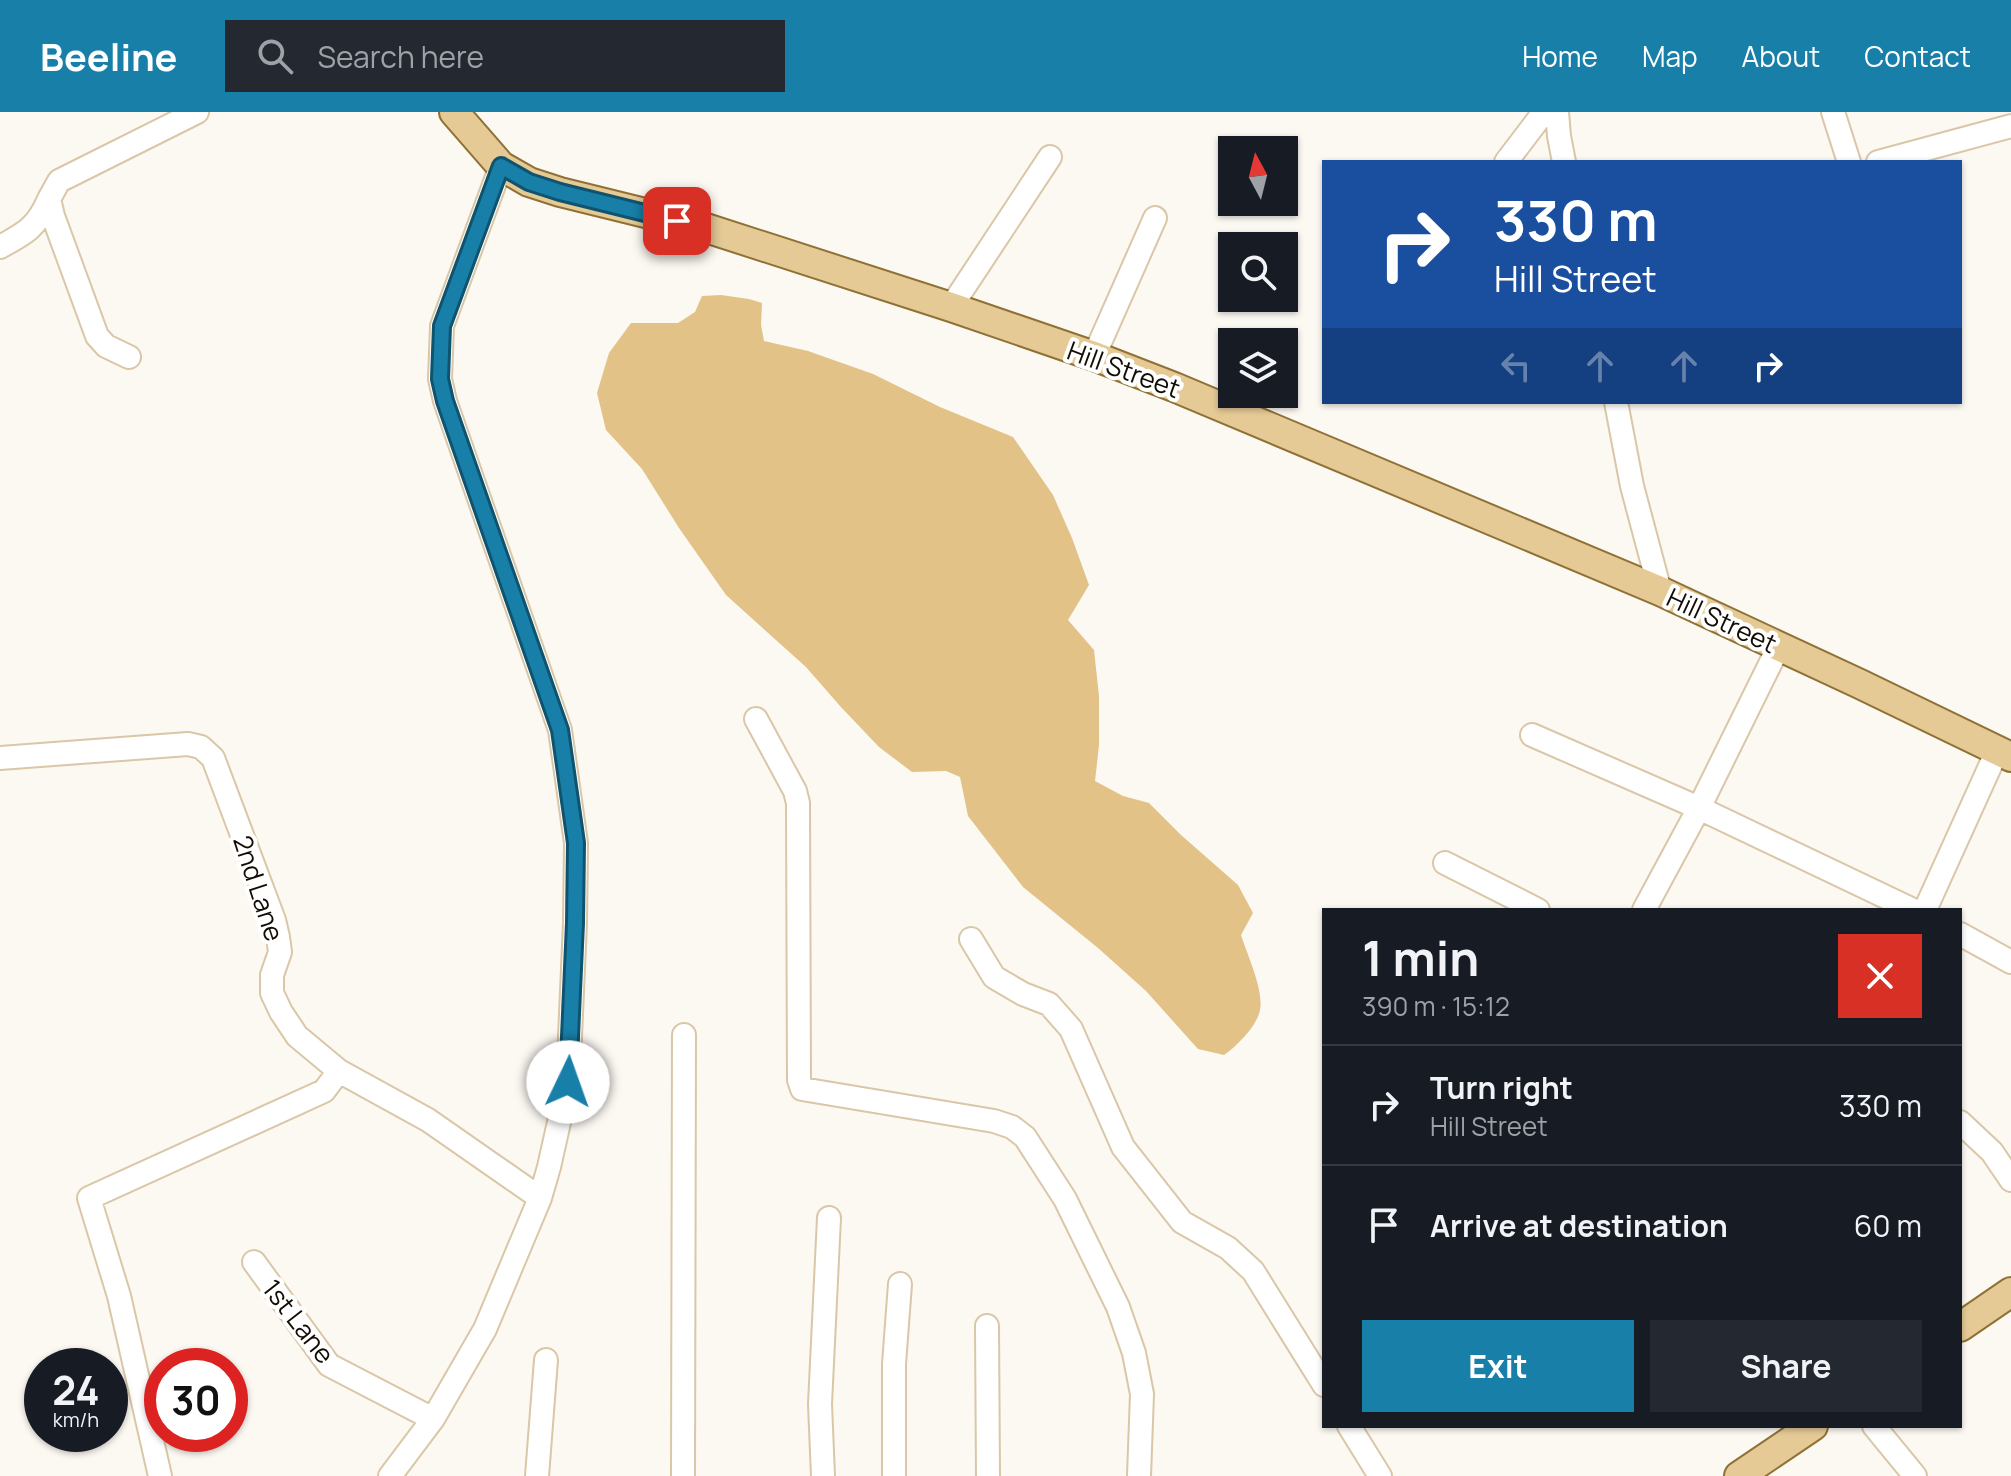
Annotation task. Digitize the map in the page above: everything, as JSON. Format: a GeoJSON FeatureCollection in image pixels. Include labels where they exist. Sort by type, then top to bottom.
{"type":"FeatureCollection","features":[{"type":"Feature","properties":{"kind":"main road","name":"Hill Street"},"geometry":{"type":"LineString","coordinates":[[454,112],[501,166],[529,182],[706,228],[951,307],[1174,387],[1660,591],[2004,754]]}},
{"type":"Feature","properties":{"kind":"main road"},"geometry":{"type":"LineString","coordinates":[[1962,1326],[2011,1292]]}},
{"type":"Feature","properties":{"kind":"main road"},"geometry":{"type":"LineString","coordinates":[[1739,1476],[1810,1428]]}},
{"type":"Feature","properties":{"kind":"street"},"geometry":{"type":"LineString","coordinates":[[0,247],[23,235],[41,217],[59,181],[197,112]]}},
{"type":"Feature","properties":{"kind":"street"},"geometry":{"type":"LineString","coordinates":[[1508,160],[1544,112]]}},
{"type":"Feature","properties":{"kind":"street"},"geometry":{"type":"LineString","coordinates":[[1557,112],[1564,160]]}},
{"type":"Feature","properties":{"kind":"street"},"geometry":{"type":"LineString","coordinates":[[1833,112],[1848,160]]}},
{"type":"Feature","properties":{"kind":"street"},"geometry":{"type":"LineString","coordinates":[[1885,160],[2011,126]]}},
{"type":"Feature","properties":{"kind":"street"},"geometry":{"type":"LineString","coordinates":[[951,307],[1050,157]]}},
{"type":"Feature","properties":{"kind":"street"},"geometry":{"type":"LineString","coordinates":[[390,1476],[433,1419],[485,1329],[540,1198],[568,1082],[576,843],[560,730],[440,379],[442,326],[501,166]]}},
{"type":"Feature","properties":{"kind":"street"},"geometry":{"type":"LineString","coordinates":[[49,199],[97,336],[106,346],[129,357]]}},
{"type":"Feature","properties":{"kind":"street"},"geometry":{"type":"LineString","coordinates":[[1094,356],[1155,218]]}},
{"type":"Feature","properties":{"kind":"street"},"geometry":{"type":"LineString","coordinates":[[1616,404],[1632,486],[1660,591]]}},
{"type":"Feature","properties":{"kind":"street"},"geometry":{"type":"LineString","coordinates":[[1645,908],[1699,808],[1779,646]]}},
{"type":"Feature","properties":{"kind":"street"},"geometry":{"type":"LineString","coordinates":[[756,719],[795,791],[798,803],[799,1080],[802,1089],[994,1121],[1012,1127],[1025,1137],[1065,1199],[1118,1307],[1134,1353],[1142,1394],[1139,1476]]}},
{"type":"Feature","properties":{"kind":"street"},"geometry":{"type":"LineString","coordinates":[[1532,735],[1699,808],[1909,908]]}},
{"type":"Feature","properties":{"kind":"street","name":"2nd Lane"},"geometry":{"type":"LineString","coordinates":[[0,758],[188,744],[201,747],[213,758],[274,920],[280,952],[272,975],[272,993],[297,1036],[339,1071],[428,1120],[540,1198]]}},
{"type":"Feature","properties":{"kind":"street"},"geometry":{"type":"LineString","coordinates":[[1926,908],[2004,754]]}},
{"type":"Feature","properties":{"kind":"street"},"geometry":{"type":"LineString","coordinates":[[1445,863],[1534,908]]}},
{"type":"Feature","properties":{"kind":"street"},"geometry":{"type":"LineString","coordinates":[[1962,935],[2011,962]]}},
{"type":"Feature","properties":{"kind":"street"},"geometry":{"type":"LineString","coordinates":[[971,939],[994,977],[1023,994],[1049,1004],[1071,1029],[1123,1147],[1182,1222],[1228,1248],[1253,1271],[1322,1382]]}},
{"type":"Feature","properties":{"kind":"street"},"geometry":{"type":"LineString","coordinates":[[683,1476],[684,1035]]}},
{"type":"Feature","properties":{"kind":"street"},"geometry":{"type":"LineString","coordinates":[[160,1476],[119,1296],[89,1198],[324,1091],[339,1071]]}},
{"type":"Feature","properties":{"kind":"street"},"geometry":{"type":"LineString","coordinates":[[1962,1124],[1992,1152],[2011,1180]]}},
{"type":"Feature","properties":{"kind":"street"},"geometry":{"type":"LineString","coordinates":[[823,1476],[820,1404],[829,1218]]}},
{"type":"Feature","properties":{"kind":"street","name":"1st Lane"},"geometry":{"type":"LineString","coordinates":[[254,1262],[329,1365],[433,1419]]}},
{"type":"Feature","properties":{"kind":"street"},"geometry":{"type":"LineString","coordinates":[[894,1476],[894,1364],[900,1284]]}},
{"type":"Feature","properties":{"kind":"street"},"geometry":{"type":"LineString","coordinates":[[987,1326],[988,1476]]}},
{"type":"Feature","properties":{"kind":"street"},"geometry":{"type":"LineString","coordinates":[[537,1476],[546,1360]]}},
{"type":"Feature","properties":{"kind":"street"},"geometry":{"type":"LineString","coordinates":[[1350,1428],[1380,1476]]}},
{"type":"Feature","properties":{"kind":"street"},"geometry":{"type":"LineString","coordinates":[[1876,1428],[1915,1476]]}},
{"type":"Feature","properties":{"kind":"shaded area"},"geometry":{"type":"Polygon","coordinates":[[[721,295],[762,303],[764,341],[808,351],[873,374],[940,407],[1013,437],[1053,495],[1089,585],[1068,620],[1094,650],[1099,696],[1095,781],[1123,796],[1149,803],[1238,885],[1253,913],[1241,935],[1257,982],[1260,1010],[1246,1035],[1224,1055],[1198,1049],[1146,991],[1023,887],[968,816],[960,777],[946,771],[912,772],[879,747],[806,667],[726,595],[642,469],[606,430],[597,393],[609,353],[631,323],[678,323],[695,312],[702,296],[721,295]]]}},
{"type":"Feature","properties":{"kind":"route"},"geometry":{"type":"LineString","coordinates":[[568,1082],[576,843],[560,730],[445,401],[440,379],[442,326],[501,166],[529,182],[560,192],[677,221]]}}]}
